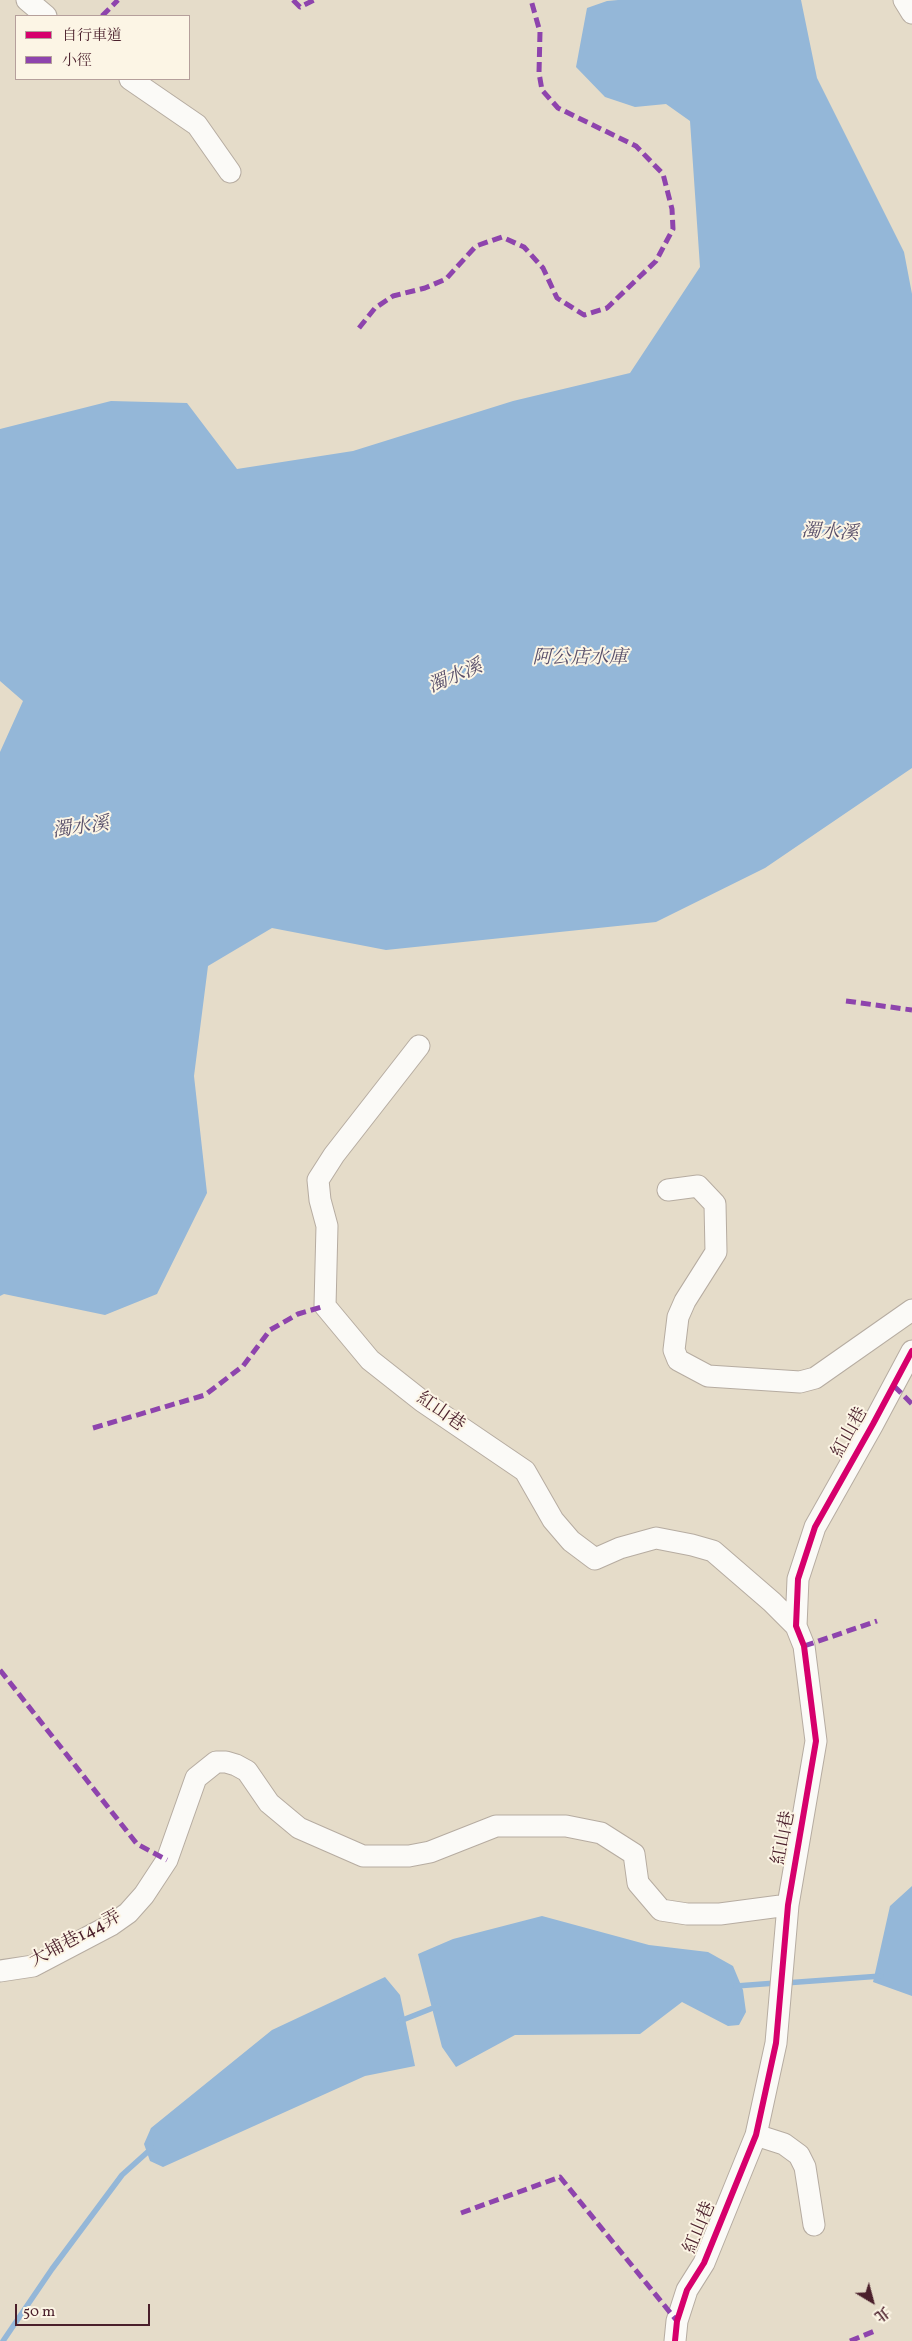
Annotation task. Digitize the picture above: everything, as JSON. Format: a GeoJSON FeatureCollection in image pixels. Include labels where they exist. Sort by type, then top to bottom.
{"type":"FeatureCollection","features":[{"type":"Feature","properties":{"kind":"street"},"geometry":{"type":"LineString","coordinates":[[27,0],[45,15]]}},
{"type":"Feature","properties":{"kind":"street"},"geometry":{"type":"LineString","coordinates":[[904,0],[912,13]]}},
{"type":"Feature","properties":{"kind":"street"},"geometry":{"type":"LineString","coordinates":[[131,80],[196,125],[230,172]]}},
{"type":"Feature","properties":{"kind":"street","name":"紅山巷"},"geometry":{"type":"LineString","coordinates":[[419,1046],[334,1155],[318,1180],[320,1200],[327,1226],[325,1306],[370,1360],[422,1401],[525,1472],[553,1520],[570,1541],[596,1559],[620,1548],[656,1538],[713,1551],[772,1602],[796,1626],[804,1646],[816,1741],[788,1906],[776,2043],[756,2135],[704,2263],[687,2290],[676,2321],[675,2341]]}},
{"type":"Feature","properties":{"kind":"street"},"geometry":{"type":"LineString","coordinates":[[668,1190],[698,1186],[715,1204],[716,1252],[685,1301],[678,1317],[674,1350],[678,1360],[708,1376],[800,1382],[816,1378],[912,1310]]}},
{"type":"Feature","properties":{"kind":"street","name":"紅山巷"},"geometry":{"type":"LineString","coordinates":[[796,1626],[798,1579],[815,1527],[912,1351]]}},
{"type":"Feature","properties":{"kind":"street","name":"大埔巷144弄"},"geometry":{"type":"LineString","coordinates":[[0,1971],[33,1966],[111,1925],[128,1913],[144,1895],[167,1860],[196,1778],[216,1762],[236,1764],[247,1772],[269,1803],[299,1828],[364,1856],[408,1856],[430,1852],[496,1826],[566,1826],[601,1833],[634,1854],[638,1883],[661,1910],[687,1914],[720,1914],[788,1906]]}},
{"type":"Feature","properties":{"kind":"street"},"geometry":{"type":"LineString","coordinates":[[756,2135],[784,2144],[799,2155],[804,2167],[814,2225]]}},
{"type":"Feature","properties":{"kind":"water","name":"阿公店水庫"},"geometry":{"type":"Polygon","coordinates":[[[801,0],[817,78],[904,252],[912,294],[912,768],[765,868],[656,922],[386,950],[272,928],[208,966],[194,1076],[207,1193],[157,1294],[105,1315],[4,1294],[0,1296],[0,752],[23,701],[0,681],[0,429],[111,401],[187,403],[237,469],[353,451],[513,401],[630,373],[700,267],[690,121],[666,104],[635,107],[605,97],[576,67],[587,8],[607,1],[801,0]]]}},
{"type":"Feature","properties":{"kind":"water"},"geometry":{"type":"Polygon","coordinates":[[[912,1886],[912,1996],[873,1982],[890,1906],[912,1886]]]}},
{"type":"Feature","properties":{"kind":"water"},"geometry":{"type":"Polygon","coordinates":[[[542,1916],[649,1945],[708,1952],[733,1966],[743,1990],[746,2012],[739,2025],[728,2026],[682,2002],[640,2034],[515,2035],[456,2067],[442,2047],[418,1954],[453,1939],[542,1916]]]}},
{"type":"Feature","properties":{"kind":"water"},"geometry":{"type":"Polygon","coordinates":[[[385,1977],[400,1995],[415,2066],[365,2076],[163,2167],[150,2161],[144,2144],[151,2128],[272,2030],[385,1977]]]}},
{"type":"Feature","properties":{"kind":"waterway"},"geometry":{"type":"LineString","coordinates":[[785,1983],[881,1976]]}},
{"type":"Feature","properties":{"kind":"waterway"},"geometry":{"type":"LineString","coordinates":[[736,1986],[776,1983]]}},
{"type":"Feature","properties":{"kind":"waterway"},"geometry":{"type":"LineString","coordinates":[[400,2021],[438,2006]]}},
{"type":"Feature","properties":{"kind":"waterway"},"geometry":{"type":"LineString","coordinates":[[3,2341],[52,2269],[122,2175],[152,2148]]}},
{"type":"Feature","properties":{"kind":"marked path"},"geometry":{"type":"LineString","coordinates":[[103,15],[118,0]]}},
{"type":"Feature","properties":{"kind":"marked path"},"geometry":{"type":"LineString","coordinates":[[293,0],[300,7],[314,0]]}},
{"type":"Feature","properties":{"kind":"marked path"},"geometry":{"type":"LineString","coordinates":[[359,328],[375,308],[393,296],[425,288],[446,279],[476,246],[502,237],[524,247],[543,268],[557,298],[584,315],[607,308],[656,261],[673,229],[672,209],[663,174],[636,146],[558,108],[542,90],[539,73],[540,32],[531,0]]}},
{"type":"Feature","properties":{"kind":"marked path"},"geometry":{"type":"LineString","coordinates":[[846,1001],[912,1010]]}},
{"type":"Feature","properties":{"kind":"marked path"},"geometry":{"type":"LineString","coordinates":[[93,1428],[205,1395],[243,1366],[270,1330],[298,1314],[325,1306]]}},
{"type":"Feature","properties":{"kind":"marked path"},"geometry":{"type":"LineString","coordinates":[[894,1386],[912,1404]]}},
{"type":"Feature","properties":{"kind":"marked path"},"geometry":{"type":"LineString","coordinates":[[804,1646],[877,1621]]}},
{"type":"Feature","properties":{"kind":"marked path"},"geometry":{"type":"LineString","coordinates":[[0,1670],[137,1844],[167,1860]]}},
{"type":"Feature","properties":{"kind":"marked path"},"geometry":{"type":"LineString","coordinates":[[461,2213],[560,2177],[677,2321]]}},
{"type":"Feature","properties":{"kind":"marked path"},"geometry":{"type":"LineString","coordinates":[[850,2341],[877,2330]]}},
{"type":"Feature","properties":{"kind":"cycle path"},"geometry":{"type":"LineString","coordinates":[[675,2341],[677,2321],[687,2290],[704,2263],[756,2135],[776,2043],[788,1905],[816,1741],[804,1646],[796,1626],[798,1579],[815,1527],[912,1351]]}},
{"type":"Feature","properties":{"kind":"water label","name":"濁水溪"},"geometry":{"type":"Point","coordinates":[830,534]}},
{"type":"Feature","properties":{"kind":"water label","name":"濁水溪"},"geometry":{"type":"Point","coordinates":[456,678]}},
{"type":"Feature","properties":{"kind":"water label","name":"濁水溪"},"geometry":{"type":"Point","coordinates":[81,829]}}]}
